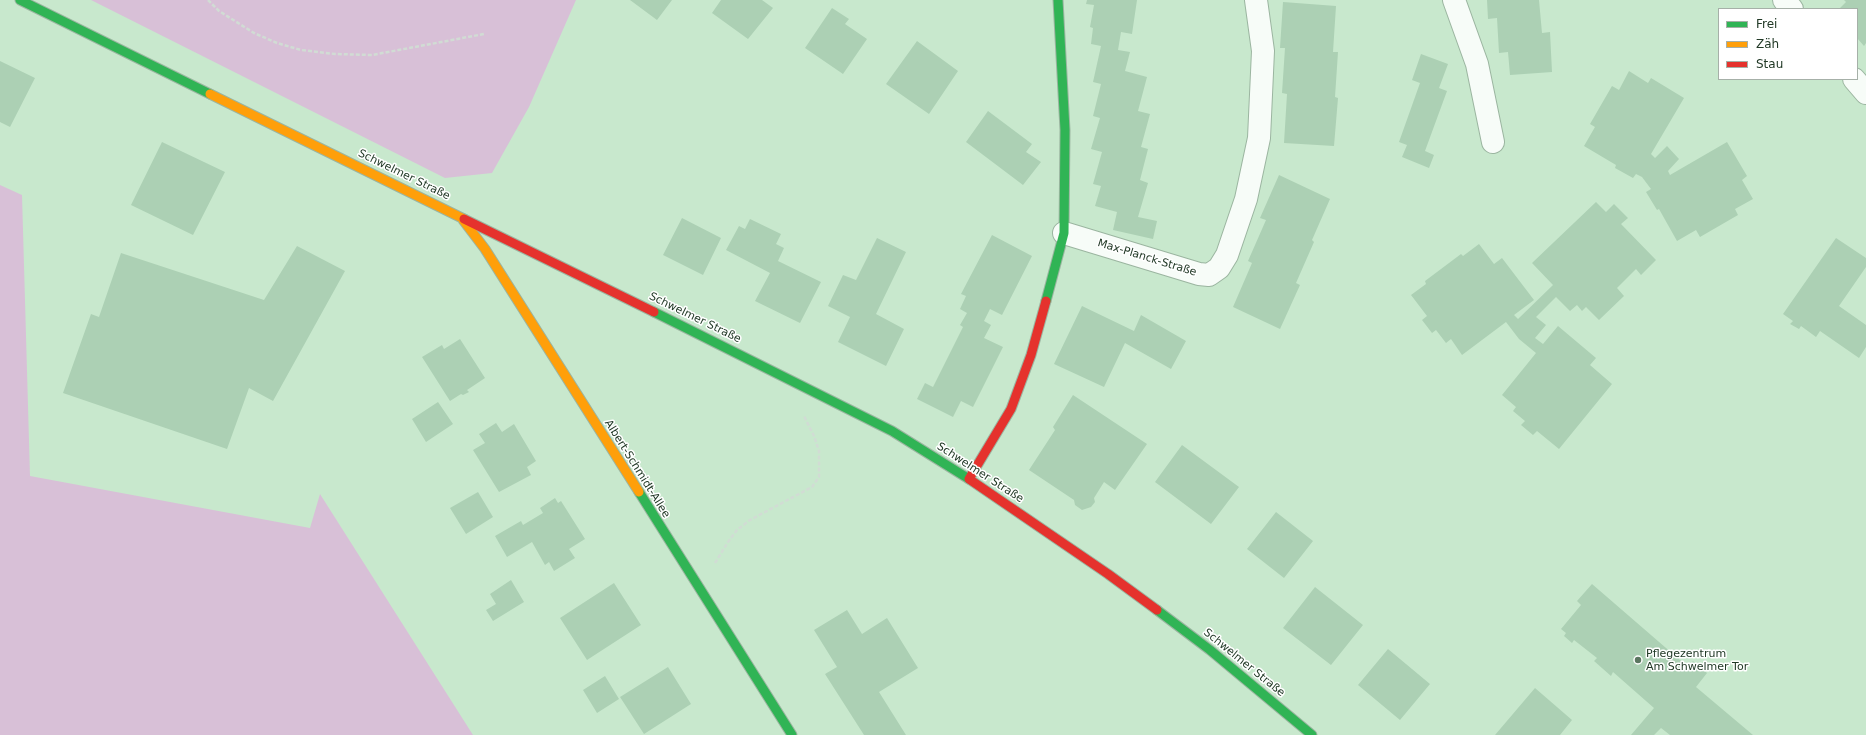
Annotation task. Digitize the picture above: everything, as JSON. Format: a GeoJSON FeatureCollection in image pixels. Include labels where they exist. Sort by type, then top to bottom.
{"type":"FeatureCollection","features":[{"type":"Feature","properties":{"kind":"street","name":"Schwelmer Straße"},"geometry":{"type":"LineString","coordinates":[[20,0],[807,387],[892,431],[970,479],[1108,574],[1210,650],[1312,735]]}},
{"type":"Feature","properties":{"kind":"street"},"geometry":{"type":"LineString","coordinates":[[970,479],[1011,409],[1031,356],[1064,233],[1065,130],[1056,0]]}},
{"type":"Feature","properties":{"kind":"street","name":"Max-Planck-Straße"},"geometry":{"type":"LineString","coordinates":[[1064,233],[1199,274],[1209,275],[1219,268],[1227,255],[1246,199],[1259,138],[1263,51],[1256,0]]}},
{"type":"Feature","properties":{"kind":"street"},"geometry":{"type":"LineString","coordinates":[[1454,0],[1477,64],[1493,142]]}},
{"type":"Feature","properties":{"kind":"street"},"geometry":{"type":"LineString","coordinates":[[1784,0],[1791,8]]}},
{"type":"Feature","properties":{"kind":"street"},"geometry":{"type":"LineString","coordinates":[[1855,80],[1866,93]]}},
{"type":"Feature","properties":{"kind":"street","name":"Albert-Schmidt-Allee"},"geometry":{"type":"LineString","coordinates":[[461,217],[485,249],[698,589],[792,735]]}},
{"type":"Feature","properties":{"kind":"path"},"geometry":{"type":"LineString","coordinates":[[208,0],[219,11],[254,33],[277,43],[301,50],[335,54],[372,55],[484,34]]}},
{"type":"Feature","properties":{"kind":"path"},"geometry":{"type":"LineString","coordinates":[[698,589],[737,530],[750,520],[812,487],[819,477],[819,451],[814,436],[801,411],[807,387]]}},
{"type":"Feature","properties":{"kind":"shaded area"},"geometry":{"type":"Polygon","coordinates":[[[91,0],[576,0],[529,107],[492,173],[445,178],[91,0]]]}},
{"type":"Feature","properties":{"kind":"shaded area"},"geometry":{"type":"Polygon","coordinates":[[[0,185],[22,195],[30,476],[310,528],[320,494],[473,735],[0,735],[0,185]]]}},
{"type":"Feature","properties":{"kind":"building"},"geometry":{"type":"Polygon","coordinates":[[[630,0],[672,0],[657,20],[630,0]]]}},
{"type":"Feature","properties":{"kind":"building"},"geometry":{"type":"Polygon","coordinates":[[[721,0],[762,0],[773,8],[748,39],[712,13],[721,0]]]}},
{"type":"Feature","properties":{"kind":"building"},"geometry":{"type":"Polygon","coordinates":[[[1087,0],[1137,0],[1132,34],[1121,32],[1118,50],[1130,52],[1125,71],[1147,77],[1138,111],[1150,114],[1141,147],[1148,149],[1140,180],[1148,183],[1138,217],[1157,221],[1153,239],[1113,230],[1117,212],[1095,206],[1101,186],[1093,184],[1102,152],[1091,149],[1100,118],[1093,116],[1101,84],[1093,82],[1101,46],[1091,44],[1093,28],[1090,27],[1094,5],[1086,4],[1087,0]]]}},
{"type":"Feature","properties":{"kind":"building"},"geometry":{"type":"Polygon","coordinates":[[[1487,0],[1539,0],[1542,33],[1550,32],[1552,72],[1510,75],[1508,52],[1499,53],[1497,18],[1488,19],[1487,0]]]}},
{"type":"Feature","properties":{"kind":"building"},"geometry":{"type":"Polygon","coordinates":[[[1844,0],[1866,0],[1866,43],[1864,46],[1858,39],[1858,8],[1840,8],[1846,2],[1844,0]]]}},
{"type":"Feature","properties":{"kind":"building"},"geometry":{"type":"Polygon","coordinates":[[[1283,2],[1336,6],[1333,52],[1338,52],[1335,97],[1338,98],[1334,146],[1284,143],[1287,94],[1282,93],[1285,48],[1280,48],[1283,2]]]}},
{"type":"Feature","properties":{"kind":"building"},"geometry":{"type":"Polygon","coordinates":[[[832,8],[849,19],[845,24],[867,39],[843,74],[805,48],[832,8]]]}},
{"type":"Feature","properties":{"kind":"building"},"geometry":{"type":"Polygon","coordinates":[[[917,41],[958,71],[929,114],[886,84],[917,41]]]}},
{"type":"Feature","properties":{"kind":"building"},"geometry":{"type":"Polygon","coordinates":[[[1421,54],[1448,64],[1439,88],[1447,91],[1425,151],[1434,155],[1429,168],[1402,157],[1407,145],[1399,142],[1420,83],[1412,80],[1421,54]]]}},
{"type":"Feature","properties":{"kind":"building"},"geometry":{"type":"Polygon","coordinates":[[[0,61],[35,78],[10,127],[0,122],[0,61]]]}},
{"type":"Feature","properties":{"kind":"building"},"geometry":{"type":"Polygon","coordinates":[[[1629,71],[1648,83],[1651,78],[1684,98],[1651,154],[1655,158],[1667,146],[1679,159],[1668,171],[1670,175],[1727,142],[1747,176],[1742,180],[1753,199],[1735,209],[1738,215],[1700,237],[1696,230],[1677,241],[1659,209],[1657,210],[1646,192],[1651,189],[1642,177],[1636,174],[1633,178],[1615,168],[1616,165],[1584,146],[1595,127],[1590,124],[1612,86],[1619,90],[1629,71]]]}},
{"type":"Feature","properties":{"kind":"building"},"geometry":{"type":"Polygon","coordinates":[[[988,111],[1032,144],[1026,152],[1041,162],[1023,185],[966,142],[988,111]]]}},
{"type":"Feature","properties":{"kind":"building"},"geometry":{"type":"Polygon","coordinates":[[[162,142],[225,172],[193,235],[131,205],[162,142]]]}},
{"type":"Feature","properties":{"kind":"building"},"geometry":{"type":"Polygon","coordinates":[[[1279,175],[1330,199],[1312,240],[1314,242],[1296,283],[1300,285],[1280,329],[1233,307],[1252,263],[1248,261],[1266,220],[1260,218],[1279,175]]]}},
{"type":"Feature","properties":{"kind":"building"},"geometry":{"type":"Polygon","coordinates":[[[1596,202],[1606,212],[1614,204],[1628,218],[1621,224],[1656,260],[1641,275],[1636,269],[1617,288],[1624,296],[1599,320],[1586,307],[1582,311],[1577,305],[1570,311],[1556,297],[1536,317],[1546,325],[1535,338],[1543,344],[1558,326],[1596,358],[1590,365],[1612,384],[1559,449],[1537,431],[1533,435],[1521,425],[1525,421],[1513,411],[1516,407],[1502,395],[1536,353],[1519,339],[1506,322],[1462,355],[1451,339],[1446,343],[1436,330],[1432,333],[1422,320],[1427,316],[1411,295],[1426,284],[1425,281],[1461,254],[1463,256],[1479,244],[1494,264],[1502,258],[1534,300],[1514,315],[1518,319],[1553,285],[1532,263],[1596,202]]]}},
{"type":"Feature","properties":{"kind":"building"},"geometry":{"type":"Polygon","coordinates":[[[682,218],[721,238],[703,275],[663,255],[682,218]]]}},
{"type":"Feature","properties":{"kind":"building"},"geometry":{"type":"Polygon","coordinates":[[[750,219],[781,234],[776,244],[784,248],[778,261],[821,282],[800,323],[755,301],[770,273],[726,250],[739,226],[745,229],[750,219]]]}},
{"type":"Feature","properties":{"kind":"building"},"geometry":{"type":"Polygon","coordinates":[[[992,235],[1032,256],[1002,315],[990,309],[984,321],[991,325],[984,338],[1003,347],[973,407],[961,401],[953,417],[917,399],[925,383],[933,387],[963,327],[960,325],[967,313],[960,309],[966,296],[961,294],[992,235]]]}},
{"type":"Feature","properties":{"kind":"building"},"geometry":{"type":"Polygon","coordinates":[[[877,238],[906,252],[876,314],[904,329],[886,366],[838,342],[850,317],[828,306],[843,275],[856,280],[877,238]]]}},
{"type":"Feature","properties":{"kind":"building"},"geometry":{"type":"Polygon","coordinates":[[[1836,238],[1866,258],[1866,267],[1839,306],[1866,325],[1866,347],[1859,358],[1820,331],[1816,337],[1801,326],[1799,329],[1790,324],[1793,321],[1783,314],[1836,238]]]}},
{"type":"Feature","properties":{"kind":"building"},"geometry":{"type":"Polygon","coordinates":[[[297,246],[345,271],[273,401],[249,388],[227,449],[63,393],[91,314],[99,317],[121,253],[264,300],[297,246]]]}},
{"type":"Feature","properties":{"kind":"building"},"geometry":{"type":"Polygon","coordinates":[[[1082,306],[1134,331],[1141,315],[1186,341],[1171,369],[1125,343],[1104,387],[1054,364],[1082,306]]]}},
{"type":"Feature","properties":{"kind":"building"},"geometry":{"type":"Polygon","coordinates":[[[460,339],[485,378],[467,390],[469,392],[463,395],[461,394],[450,401],[422,357],[442,345],[444,349],[460,339]]]}},
{"type":"Feature","properties":{"kind":"building"},"geometry":{"type":"Polygon","coordinates":[[[1073,395],[1147,444],[1115,490],[1104,482],[1094,498],[1095,502],[1091,507],[1082,510],[1075,505],[1074,500],[1029,470],[1055,430],[1053,427],[1073,395]]]}},
{"type":"Feature","properties":{"kind":"building"},"geometry":{"type":"Polygon","coordinates":[[[438,402],[453,424],[426,442],[412,419],[438,402]]]}},
{"type":"Feature","properties":{"kind":"building"},"geometry":{"type":"Polygon","coordinates":[[[496,423],[502,432],[514,424],[536,461],[527,467],[531,475],[499,492],[473,450],[485,443],[479,434],[496,423]]]}},
{"type":"Feature","properties":{"kind":"building"},"geometry":{"type":"Polygon","coordinates":[[[1182,445],[1239,487],[1211,524],[1155,482],[1182,445]]]}},
{"type":"Feature","properties":{"kind":"building"},"geometry":{"type":"Polygon","coordinates":[[[478,492],[493,517],[466,534],[450,508],[478,492]]]}},
{"type":"Feature","properties":{"kind":"building"},"geometry":{"type":"Polygon","coordinates":[[[555,498],[558,503],[561,501],[585,539],[569,549],[575,558],[554,571],[549,562],[545,565],[532,542],[507,557],[495,536],[521,521],[523,525],[543,513],[540,508],[555,498]]]}},
{"type":"Feature","properties":{"kind":"building"},"geometry":{"type":"Polygon","coordinates":[[[1276,512],[1313,541],[1284,578],[1247,549],[1276,512]]]}},
{"type":"Feature","properties":{"kind":"building"},"geometry":{"type":"Polygon","coordinates":[[[511,580],[524,602],[493,621],[486,610],[496,604],[490,594],[511,580]]]}},
{"type":"Feature","properties":{"kind":"building"},"geometry":{"type":"Polygon","coordinates":[[[614,583],[641,625],[587,660],[560,618],[614,583]]]}},
{"type":"Feature","properties":{"kind":"building","name":"Pflegezentrum Am Schwelmer Tor"},"geometry":{"type":"Polygon","coordinates":[[[1592,584],[1688,667],[1693,661],[1707,673],[1696,687],[1753,735],[1670,735],[1661,728],[1654,735],[1631,735],[1654,708],[1613,672],[1611,676],[1594,661],[1597,658],[1574,640],[1572,643],[1564,636],[1566,633],[1561,629],[1581,605],[1577,601],[1592,584]]]}},
{"type":"Feature","properties":{"kind":"building"},"geometry":{"type":"Polygon","coordinates":[[[1315,587],[1363,625],[1331,665],[1283,628],[1315,587]]]}},
{"type":"Feature","properties":{"kind":"building"},"geometry":{"type":"Polygon","coordinates":[[[847,610],[862,634],[887,618],[918,668],[879,692],[906,735],[864,735],[825,674],[837,667],[814,630],[847,610]]]}},
{"type":"Feature","properties":{"kind":"building"},"geometry":{"type":"Polygon","coordinates":[[[1388,649],[1430,684],[1400,720],[1358,685],[1388,649]]]}},
{"type":"Feature","properties":{"kind":"building"},"geometry":{"type":"Polygon","coordinates":[[[668,667],[691,704],[644,734],[620,697],[668,667]]]}},
{"type":"Feature","properties":{"kind":"building"},"geometry":{"type":"Polygon","coordinates":[[[605,676],[619,699],[597,713],[583,690],[605,676]]]}},
{"type":"Feature","properties":{"kind":"building"},"geometry":{"type":"Polygon","coordinates":[[[1535,688],[1572,720],[1560,735],[1495,735],[1535,688]]]}},
{"type":"Feature","properties":{"kind":"traffic: fast"},"geometry":{"type":"LineString","coordinates":[[20,0],[210,94]]}},
{"type":"Feature","properties":{"kind":"traffic: fast"},"geometry":{"type":"LineString","coordinates":[[1046,301],[1064,233],[1065,130],[1058,0]]}},
{"type":"Feature","properties":{"kind":"traffic: fast"},"geometry":{"type":"LineString","coordinates":[[654,312],[892,431],[969,479]]}},
{"type":"Feature","properties":{"kind":"traffic: fast"},"geometry":{"type":"LineString","coordinates":[[639,492],[792,735]]}},
{"type":"Feature","properties":{"kind":"traffic: fast"},"geometry":{"type":"LineString","coordinates":[[1157,610],[1210,650],[1312,735]]}},
{"type":"Feature","properties":{"kind":"traffic: slow"},"geometry":{"type":"LineString","coordinates":[[210,94],[464,219]]}},
{"type":"Feature","properties":{"kind":"traffic: slow"},"geometry":{"type":"LineString","coordinates":[[463,220],[485,249],[639,492]]}},
{"type":"Feature","properties":{"kind":"traffic: jam"},"geometry":{"type":"LineString","coordinates":[[464,219],[654,312]]}},
{"type":"Feature","properties":{"kind":"traffic: jam"},"geometry":{"type":"LineString","coordinates":[[969,479],[1011,409],[1031,355],[1046,301]]}},
{"type":"Feature","properties":{"kind":"traffic: jam"},"geometry":{"type":"LineString","coordinates":[[969,479],[1108,574],[1157,610]]}},
{"type":"Feature","properties":{"kind":"place","name":"Pflegezentrum Am Schwelmer Tor"},"geometry":{"type":"Point","coordinates":[1638,660]}}]}
